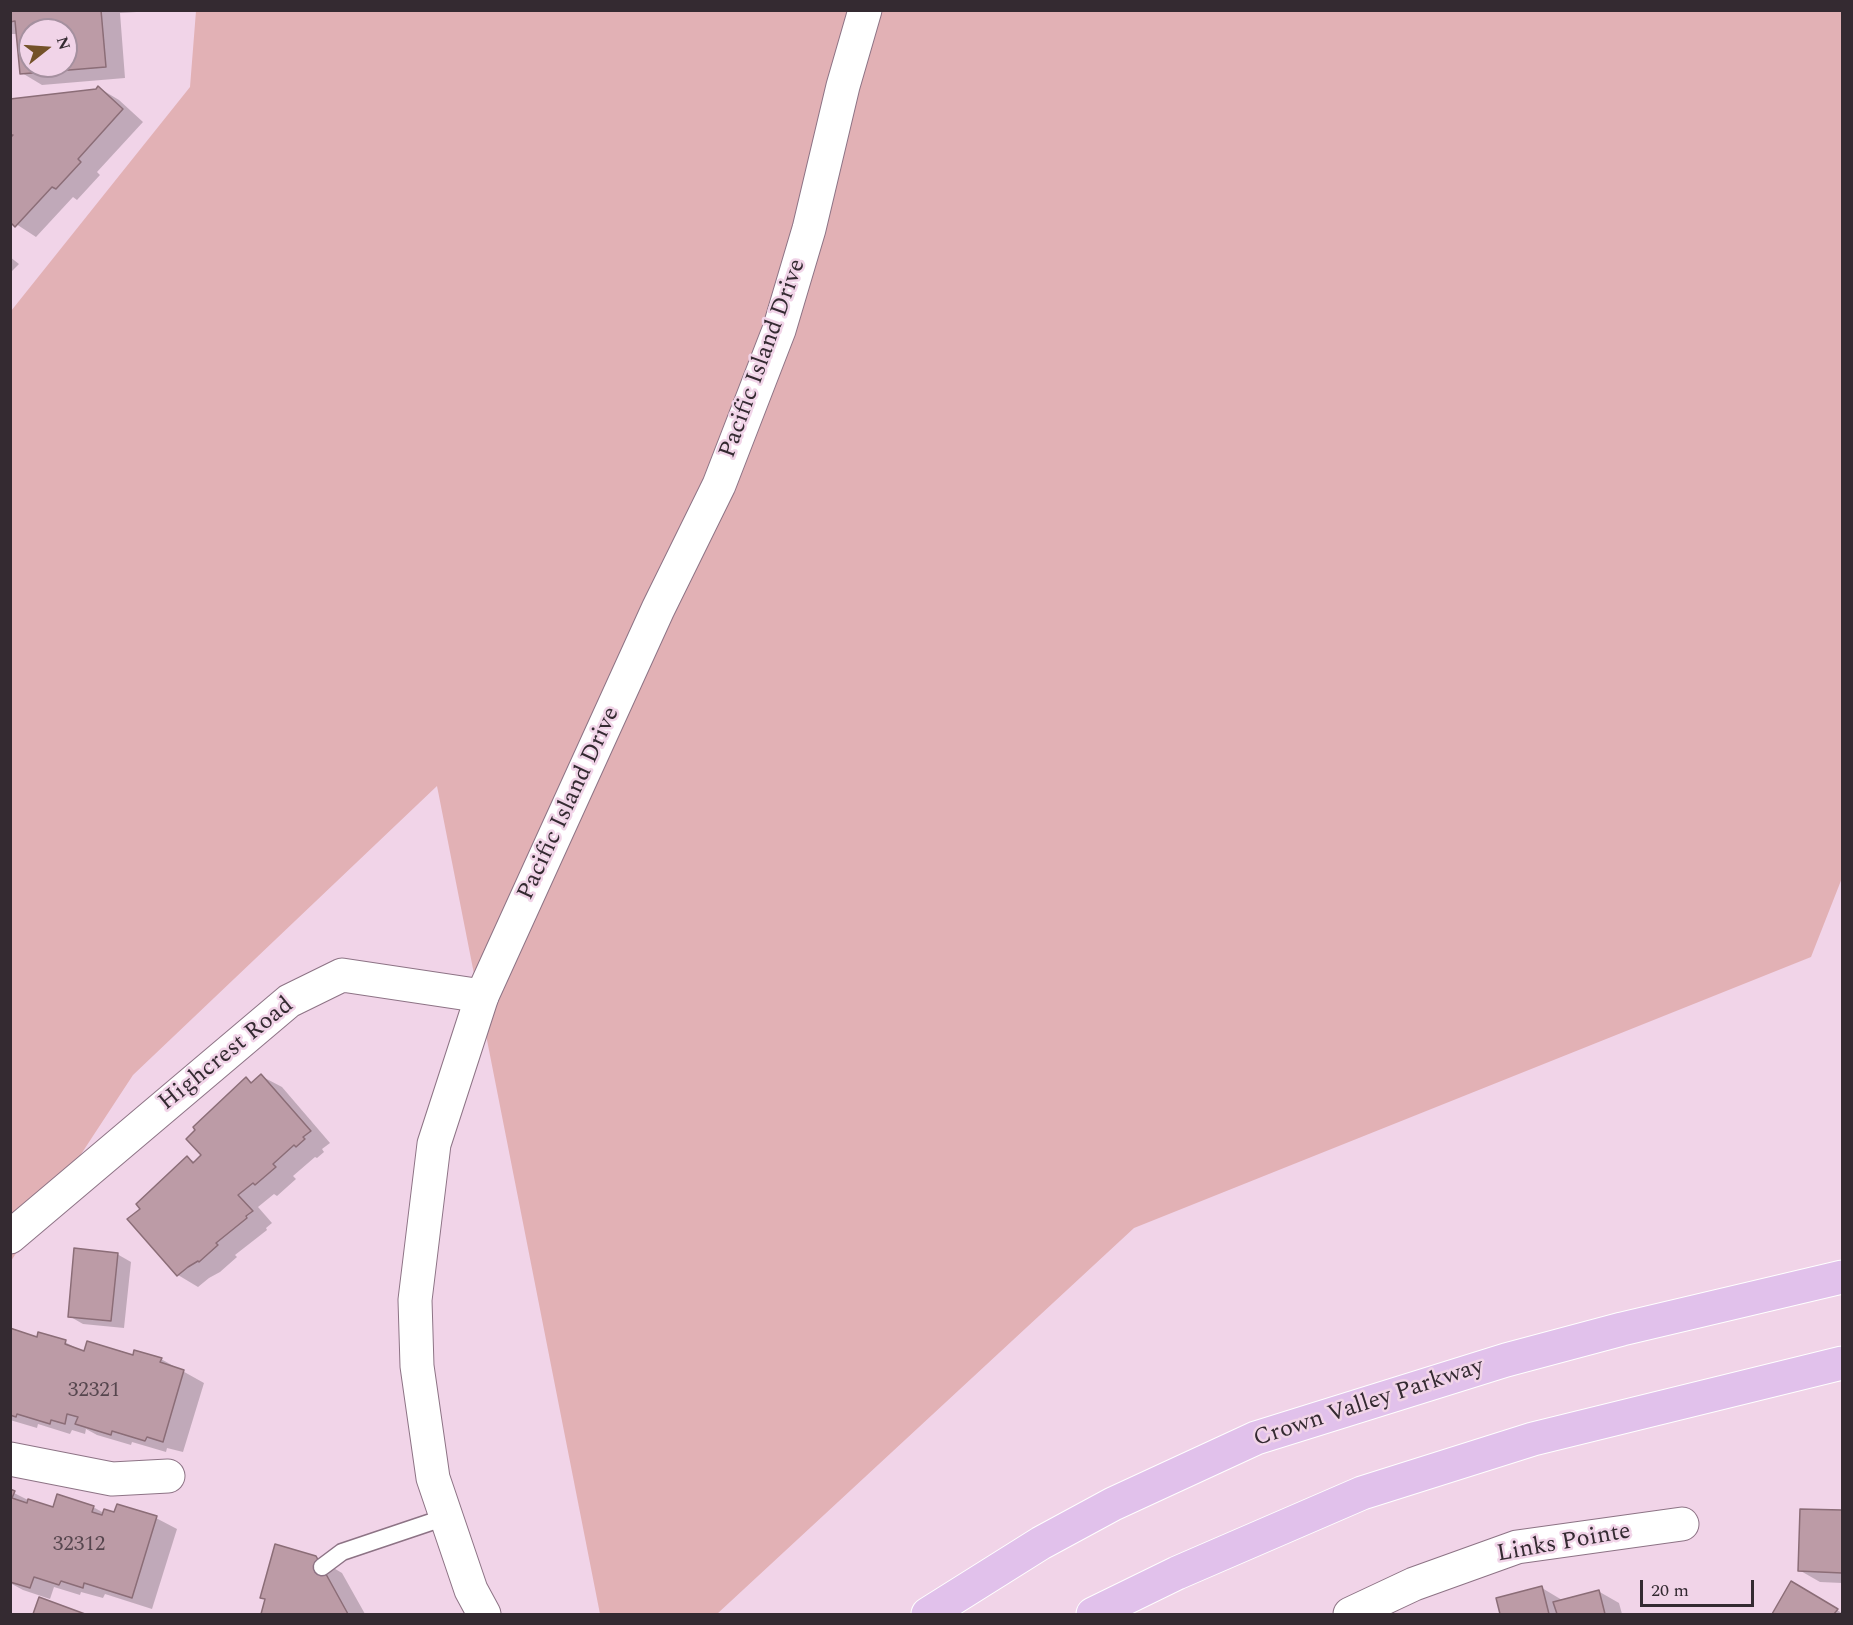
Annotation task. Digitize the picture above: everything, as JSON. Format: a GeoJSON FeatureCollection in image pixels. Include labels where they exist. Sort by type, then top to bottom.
{"type":"FeatureCollection","features":[{"type":"Feature","properties":{"kind":"main road","name":"Pacific Island Drive"},"geometry":{"type":"LineString","coordinates":[[484,1614],[471,1590],[433,1478],[417,1366],[415,1300],[434,1144],[482,996],[658,609],[724,474],[786,308],[809,229],[843,86],[865,10]]}},
{"type":"Feature","properties":{"kind":"main road","name":"Highcrest Road"},"geometry":{"type":"LineString","coordinates":[[10,1237],[289,1001],[342,975],[482,996]]}},
{"type":"Feature","properties":{"kind":"main road","name":"Crown Valley Parkway"},"geometry":{"type":"LineString","coordinates":[[928,1614],[1041,1543],[1113,1504],[1256,1438],[1506,1360],[1622,1329],[1842,1277]]}},
{"type":"Feature","properties":{"kind":"main road"},"geometry":{"type":"LineString","coordinates":[[1093,1614],[1187,1568],[1362,1493],[1533,1439],[1842,1364]]}},
{"type":"Feature","properties":{"kind":"main road"},"geometry":{"type":"LineString","coordinates":[[10,1459],[112,1479],[168,1476]]}},
{"type":"Feature","properties":{"kind":"main road","name":"Links Pointe"},"geometry":{"type":"LineString","coordinates":[[1350,1614],[1414,1584],[1517,1547],[1682,1524]]}},
{"type":"Feature","properties":{"kind":"lane"},"geometry":{"type":"LineString","coordinates":[[322,1567],[342,1552],[446,1517]]}},
{"type":"Feature","properties":{"kind":"shaded area"},"geometry":{"type":"Polygon","coordinates":[[[196,11],[1842,11],[1842,878],[1811,957],[1134,1228],[717,1614],[600,1614],[437,786],[133,1075],[11,1261],[11,311],[190,87],[196,11]]]}},
{"type":"Feature","properties":{"kind":"building"},"geometry":{"type":"Polygon","coordinates":[[[10,10],[101,10],[106,67],[78,69],[78,18],[18,18],[18,53],[15,21],[10,22],[10,10]]]}},
{"type":"Feature","properties":{"kind":"building"},"geometry":{"type":"Polygon","coordinates":[[[98,86],[123,109],[78,159],[81,162],[56,189],[52,187],[15,227],[10,222],[10,138],[13,135],[10,135],[10,99],[96,89],[98,86]]]}},
{"type":"Feature","properties":{"kind":"building"},"geometry":{"type":"Polygon","coordinates":[[[261,1074],[311,1131],[296,1147],[294,1145],[273,1164],[276,1167],[255,1185],[253,1183],[238,1195],[253,1211],[246,1216],[247,1218],[216,1243],[218,1245],[199,1262],[177,1276],[127,1219],[140,1209],[136,1204],[187,1156],[193,1163],[201,1155],[186,1139],[195,1130],[193,1127],[246,1077],[251,1083],[261,1074]]]}},
{"type":"Feature","properties":{"kind":"building"},"geometry":{"type":"Polygon","coordinates":[[[74,1248],[118,1253],[111,1321],[68,1317],[74,1248]]]}},
{"type":"Feature","properties":{"kind":"building"},"geometry":{"type":"Polygon","coordinates":[[[10,1328],[37,1337],[38,1332],[66,1340],[65,1344],[84,1351],[87,1341],[133,1355],[134,1350],[162,1358],[160,1362],[184,1370],[163,1442],[147,1437],[145,1441],[112,1431],[111,1435],[75,1424],[78,1417],[67,1414],[65,1424],[51,1420],[50,1424],[17,1414],[16,1417],[10,1415],[10,1328]]]}},
{"type":"Feature","properties":{"kind":"building"},"geometry":{"type":"Polygon","coordinates":[[[10,1489],[15,1491],[12,1498],[27,1503],[28,1499],[53,1507],[57,1494],[94,1506],[92,1512],[102,1515],[104,1509],[114,1512],[117,1504],[157,1516],[132,1598],[84,1583],[83,1588],[61,1581],[59,1585],[34,1577],[30,1588],[10,1582],[10,1489]]]}},
{"type":"Feature","properties":{"kind":"building"},"geometry":{"type":"Polygon","coordinates":[[[1800,1509],[1842,1510],[1842,1573],[1798,1571],[1800,1509]]]}},
{"type":"Feature","properties":{"kind":"building"},"geometry":{"type":"Polygon","coordinates":[[[275,1544],[316,1556],[348,1614],[261,1614],[265,1599],[260,1598],[275,1544]]]}},
{"type":"Feature","properties":{"kind":"building"},"geometry":{"type":"Polygon","coordinates":[[[1791,1581],[1838,1609],[1834,1614],[1772,1614],[1791,1581]]]}},
{"type":"Feature","properties":{"kind":"building"},"geometry":{"type":"Polygon","coordinates":[[[1542,1586],[1549,1614],[1500,1614],[1496,1598],[1542,1586]]]}},
{"type":"Feature","properties":{"kind":"building"},"geometry":{"type":"Polygon","coordinates":[[[1599,1590],[1605,1614],[1557,1614],[1553,1602],[1599,1590]]]}},
{"type":"Feature","properties":{"kind":"building"},"geometry":{"type":"Polygon","coordinates":[[[39,1597],[85,1614],[33,1614],[39,1597]]]}}]}
